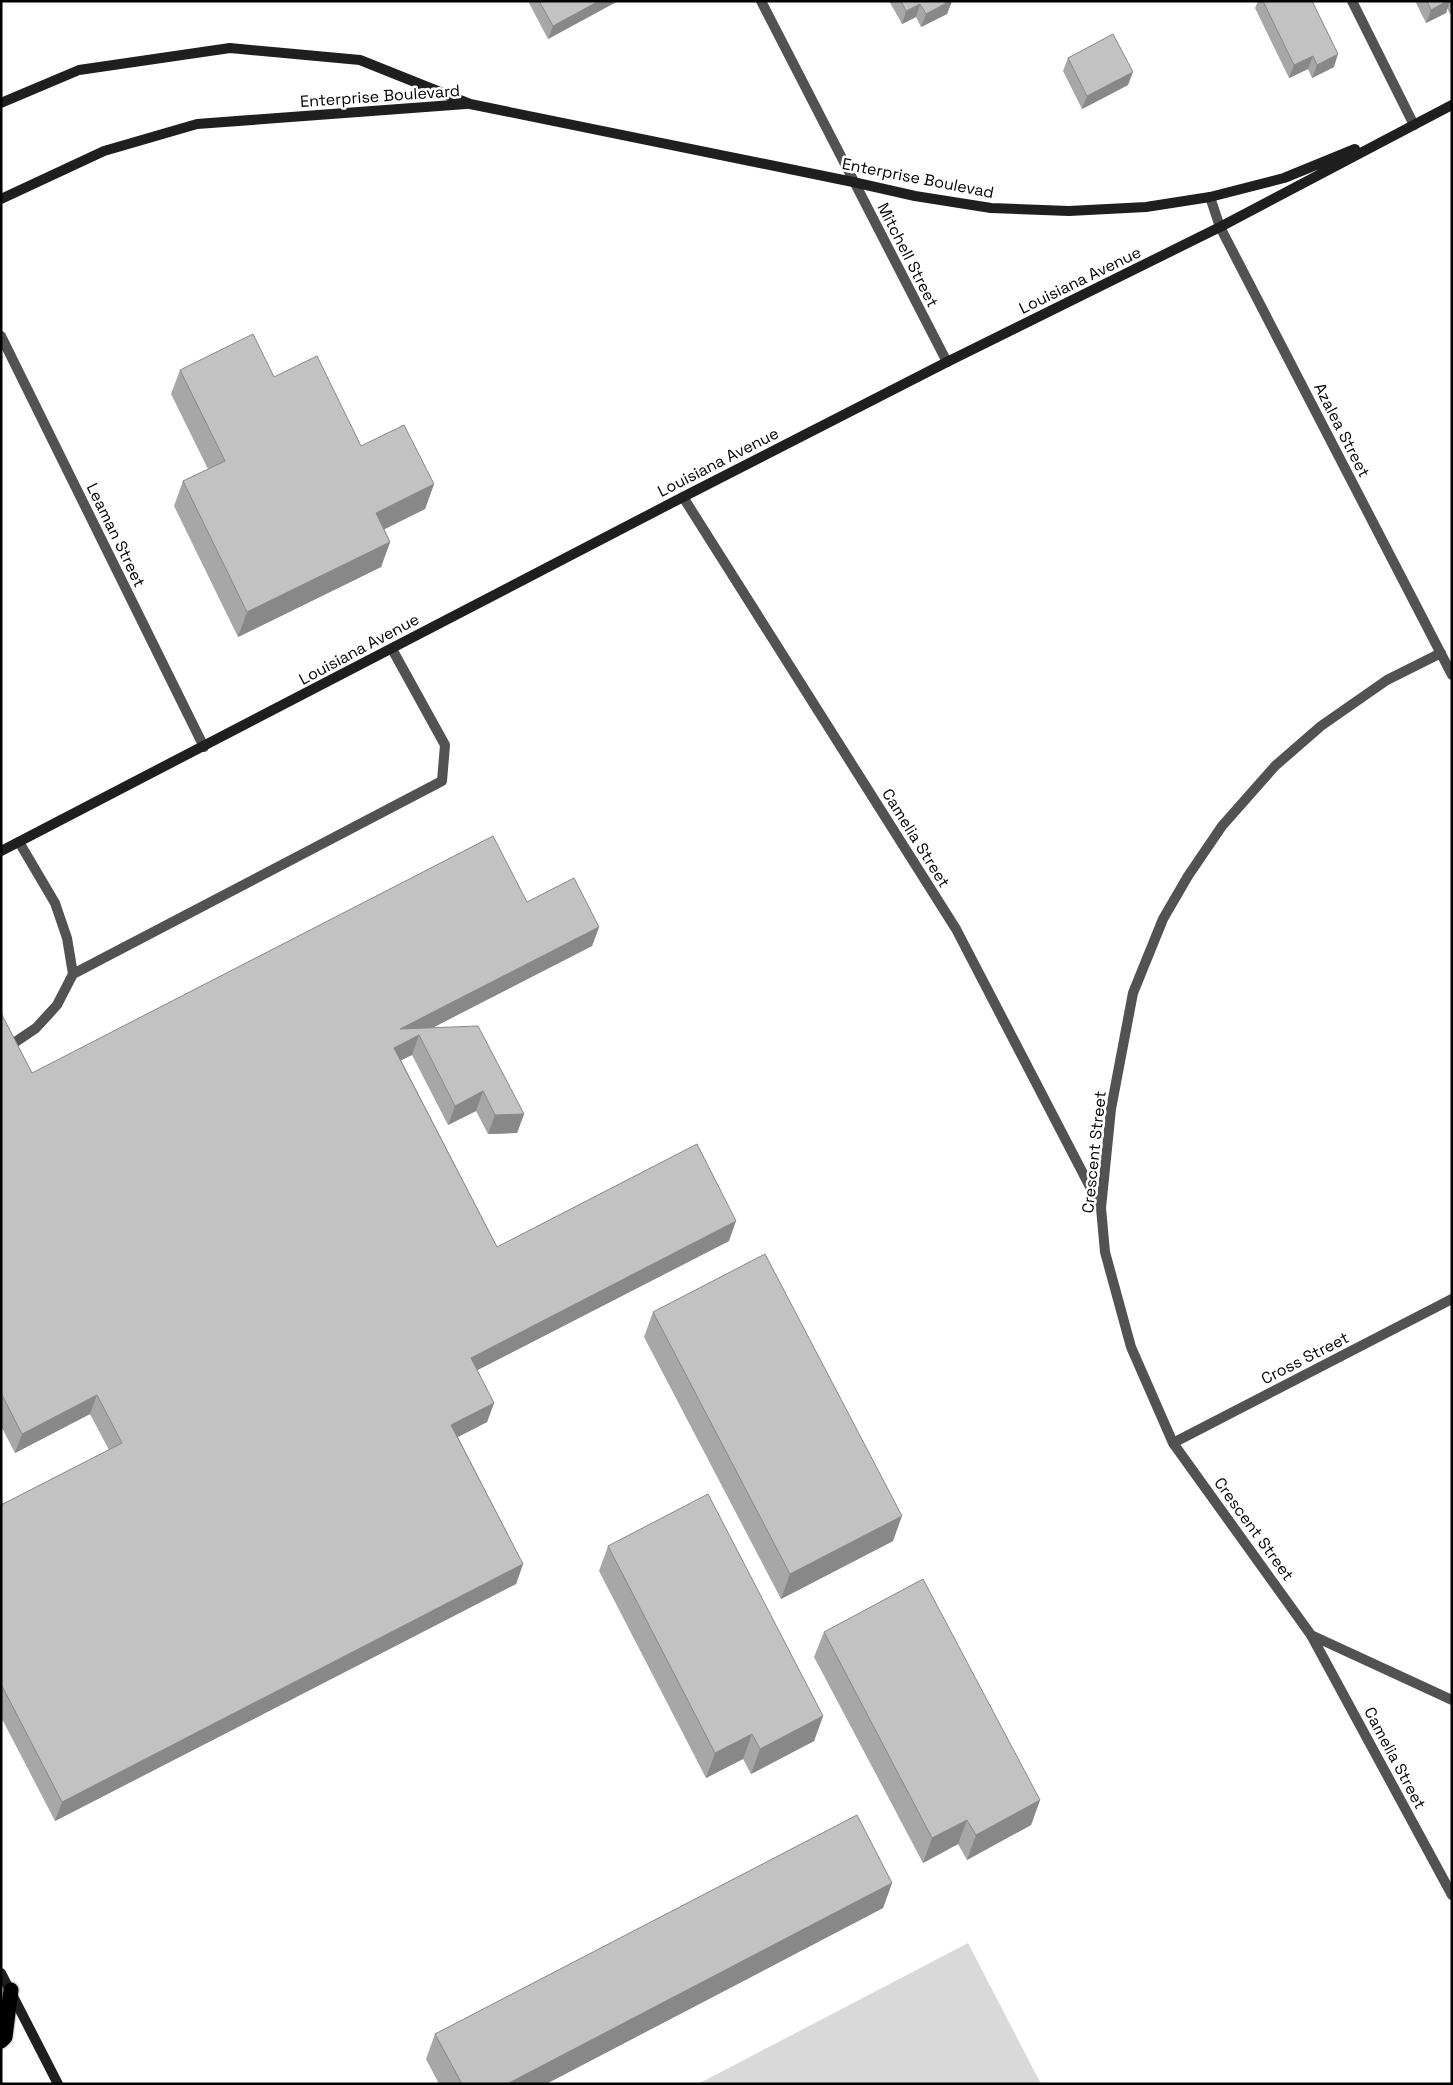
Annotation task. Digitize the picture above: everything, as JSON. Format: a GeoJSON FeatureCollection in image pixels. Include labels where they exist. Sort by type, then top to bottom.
{"type":"FeatureCollection","features":[{"type":"Feature","properties":{"kind":"highway"},"geometry":{"type":"LineString","coordinates":[[1,2041],[5,2037],[10,1990]]}},
{"type":"Feature","properties":{"kind":"main road","name":"Enterprise Boulevard"},"geometry":{"type":"LineString","coordinates":[[1,103],[79,70],[230,48],[360,60],[470,104]]}},
{"type":"Feature","properties":{"kind":"main road","name":"Enterprise Boulevad"},"geometry":{"type":"LineString","coordinates":[[470,104],[915,196],[991,208],[1069,212],[1146,207],[1210,197],[1284,178],[1414,125]]}},
{"type":"Feature","properties":{"kind":"main road","name":"Enterprise Boulevard"},"geometry":{"type":"LineString","coordinates":[[1,199],[104,152],[197,124],[470,104]]}},
{"type":"Feature","properties":{"kind":"main road","name":"Louisiana Avenue"},"geometry":{"type":"LineString","coordinates":[[1,851],[683,497],[947,362],[1220,227],[1452,105]]}},
{"type":"Feature","properties":{"kind":"main road"},"geometry":{"type":"LineString","coordinates":[[1,1973],[58,2084]]}},
{"type":"Feature","properties":{"kind":"street","name":"Mitchell Street"},"geometry":{"type":"LineString","coordinates":[[761,1],[947,362]]}},
{"type":"Feature","properties":{"kind":"street"},"geometry":{"type":"LineString","coordinates":[[1352,1],[1414,125]]}},
{"type":"Feature","properties":{"kind":"street","name":"Azalea Street"},"geometry":{"type":"LineString","coordinates":[[1210,197],[1220,227],[1452,675]]}},
{"type":"Feature","properties":{"kind":"street","name":"Leaman Street"},"geometry":{"type":"LineString","coordinates":[[1,336],[204,747]]}},
{"type":"Feature","properties":{"kind":"street","name":"Camelia Street"},"geometry":{"type":"LineString","coordinates":[[683,497],[956,929],[1101,1208]]}},
{"type":"Feature","properties":{"kind":"street"},"geometry":{"type":"LineString","coordinates":[[4,1050],[36,1028],[52,1011],[73,974],[442,781],[445,746],[392,649]]}},
{"type":"Feature","properties":{"kind":"street","name":"Crescent Street"},"geometry":{"type":"LineString","coordinates":[[1441,653],[1387,680],[1321,726],[1275,766],[1222,826],[1188,876],[1163,919],[1133,993],[1111,1109],[1101,1208],[1105,1252],[1131,1347],[1173,1443],[1311,1635],[1452,1700]]}},
{"type":"Feature","properties":{"kind":"street"},"geometry":{"type":"LineString","coordinates":[[19,842],[55,903],[67,938],[73,974]]}},
{"type":"Feature","properties":{"kind":"street","name":"Cross Street"},"geometry":{"type":"LineString","coordinates":[[1173,1443],[1452,1299]]}},
{"type":"Feature","properties":{"kind":"street","name":"Camelia Street"},"geometry":{"type":"LineString","coordinates":[[1311,1635],[1452,1895]]}},
{"type":"Feature","properties":{"kind":"shaded area"},"geometry":{"type":"Polygon","coordinates":[[[968,1943],[1041,2084],[698,2084],[968,1943]]]}},
{"type":"Feature","properties":{"kind":"building"},"geometry":{"type":"Polygon","coordinates":[[[539,1],[599,1],[553,26],[539,1]]]}},
{"type":"Feature","properties":{"kind":"building"},"geometry":{"type":"Polygon","coordinates":[[[901,1],[950,1],[926,14],[920,4],[906,11],[901,1]]]}},
{"type":"Feature","properties":{"kind":"building"},"geometry":{"type":"Polygon","coordinates":[[[1263,1],[1312,1],[1338,54],[1317,65],[1313,56],[1294,65],[1263,1]]]}},
{"type":"Feature","properties":{"kind":"building"},"geometry":{"type":"Polygon","coordinates":[[[1427,1],[1447,1],[1431,10],[1427,1]]]}},
{"type":"Feature","properties":{"kind":"building"},"geometry":{"type":"Polygon","coordinates":[[[1113,34],[1133,72],[1087,96],[1068,58],[1113,34]]]}},
{"type":"Feature","properties":{"kind":"building"},"geometry":{"type":"Polygon","coordinates":[[[253,334],[274,377],[317,356],[361,446],[404,425],[434,484],[376,513],[390,542],[247,612],[183,481],[225,461],[180,370],[253,334]]]}},
{"type":"Feature","properties":{"kind":"building"},"geometry":{"type":"Polygon","coordinates":[[[493,836],[527,902],[574,878],[599,927],[400,1029],[478,1026],[524,1114],[495,1115],[483,1091],[455,1106],[419,1035],[394,1048],[497,1247],[697,1144],[736,1221],[471,1358],[494,1403],[451,1425],[523,1564],[62,1802],[1,1684],[1,1505],[122,1443],[97,1395],[22,1434],[1,1393],[1,1013],[32,1073],[493,836]]]}},
{"type":"Feature","properties":{"kind":"building"},"geometry":{"type":"Polygon","coordinates":[[[765,1254],[902,1516],[790,1574],[653,1312],[765,1254]]]}},
{"type":"Feature","properties":{"kind":"building"},"geometry":{"type":"Polygon","coordinates":[[[708,1494],[823,1716],[760,1749],[752,1734],[715,1753],[608,1546],[708,1494]]]}},
{"type":"Feature","properties":{"kind":"building"},"geometry":{"type":"Polygon","coordinates":[[[923,1579],[1040,1800],[976,1835],[967,1820],[932,1838],[824,1632],[923,1579]]]}},
{"type":"Feature","properties":{"kind":"building"},"geometry":{"type":"Polygon","coordinates":[[[857,1815],[892,1883],[507,2084],[462,2084],[435,2034],[857,1815]]]}}]}
